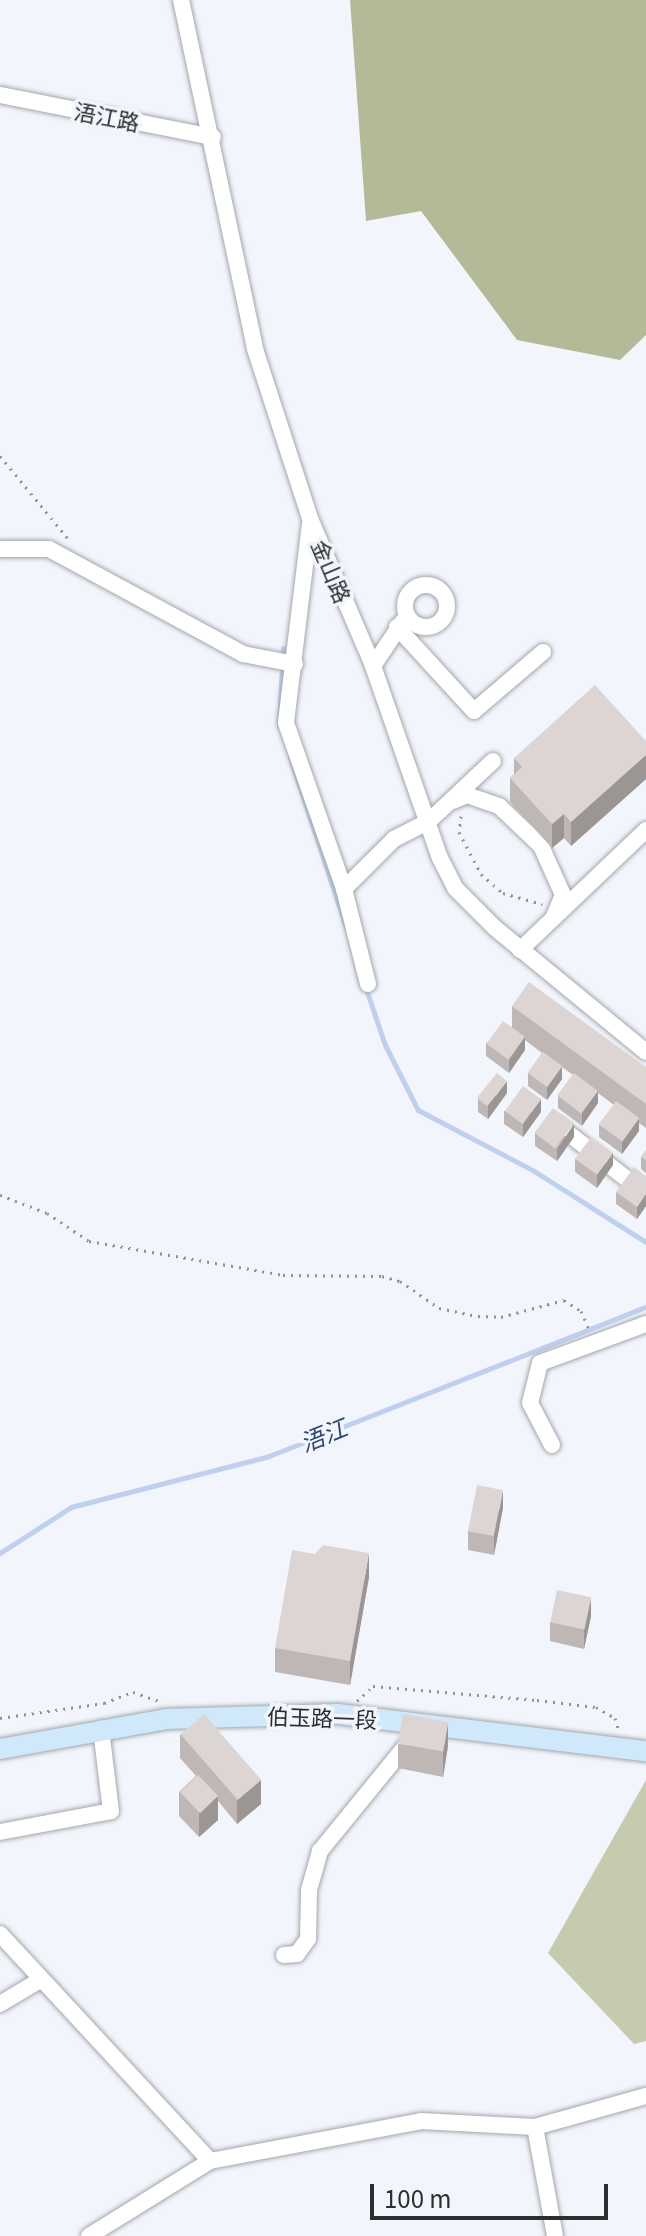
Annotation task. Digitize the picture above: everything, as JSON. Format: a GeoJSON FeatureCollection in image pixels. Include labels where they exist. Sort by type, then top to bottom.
{"type":"FeatureCollection","features":[{"type":"Feature","properties":{"kind":"main road","name":"伯玉路一段"},"geometry":{"type":"LineString","coordinates":[[0,1749],[166,1719],[352,1715],[646,1751]]}},
{"type":"Feature","properties":{"kind":"street","name":"金山路"},"geometry":{"type":"LineString","coordinates":[[181,0],[213,137],[255,349],[311,521],[373,666],[428,822],[455,888],[520,950],[646,1052]]}},
{"type":"Feature","properties":{"kind":"street","name":"浯江路"},"geometry":{"type":"LineString","coordinates":[[0,95],[213,137]]}},
{"type":"Feature","properties":{"kind":"street"},"geometry":{"type":"LineString","coordinates":[[311,521],[286,723],[344,889],[368,984]]}},
{"type":"Feature","properties":{"kind":"street"},"geometry":{"type":"LineString","coordinates":[[0,549],[49,549],[243,654],[295,664]]}},
{"type":"Feature","properties":{"kind":"street"},"geometry":{"type":"LineString","coordinates":[[373,666],[402,622],[474,711],[543,652]]}},
{"type":"Feature","properties":{"kind":"street"},"geometry":{"type":"LineString","coordinates":[[344,889],[394,839],[428,822],[493,761]]}},
{"type":"Feature","properties":{"kind":"street"},"geometry":{"type":"LineString","coordinates":[[451,802],[477,797],[517,819],[554,868],[563,895],[555,914]]}},
{"type":"Feature","properties":{"kind":"street"},"geometry":{"type":"LineString","coordinates":[[520,950],[646,830]]}},
{"type":"Feature","properties":{"kind":"street"},"geometry":{"type":"LineString","coordinates":[[549,1118],[646,1194]]}},
{"type":"Feature","properties":{"kind":"street"},"geometry":{"type":"LineString","coordinates":[[552,1445],[530,1403],[540,1363],[646,1324]]}},
{"type":"Feature","properties":{"kind":"street"},"geometry":{"type":"LineString","coordinates":[[284,1955],[297,1954],[308,1939],[309,1890],[320,1851],[385,1778],[421,1724]]}},
{"type":"Feature","properties":{"kind":"street"},"geometry":{"type":"LineString","coordinates":[[0,1832],[111,1811],[101,1729]]}},
{"type":"Feature","properties":{"kind":"street"},"geometry":{"type":"LineString","coordinates":[[0,1934],[210,2161]]}},
{"type":"Feature","properties":{"kind":"street"},"geometry":{"type":"LineString","coordinates":[[0,2004],[40,1980]]}},
{"type":"Feature","properties":{"kind":"street"},"geometry":{"type":"LineString","coordinates":[[89,2236],[210,2161],[421,2121],[535,2127],[646,2096]]}},
{"type":"Feature","properties":{"kind":"street"},"geometry":{"type":"LineString","coordinates":[[535,2127],[555,2236]]}},
{"type":"Feature","properties":{"kind":"path"},"geometry":{"type":"LineString","coordinates":[[0,456],[90,570]]}},
{"type":"Feature","properties":{"kind":"path"},"geometry":{"type":"LineString","coordinates":[[451,802],[460,810],[459,832],[481,874],[503,893],[555,914]]}},
{"type":"Feature","properties":{"kind":"path"},"geometry":{"type":"LineString","coordinates":[[0,1195],[47,1213],[89,1241],[283,1275],[382,1276],[400,1281],[439,1308],[478,1316],[501,1317],[564,1300],[585,1320]]}},
{"type":"Feature","properties":{"kind":"path"},"geometry":{"type":"LineString","coordinates":[[352,1715],[359,1696],[373,1686],[596,1707],[615,1718],[623,1748]]}},
{"type":"Feature","properties":{"kind":"path"},"geometry":{"type":"LineString","coordinates":[[0,1718],[104,1703],[133,1692],[160,1702],[166,1719]]}},
{"type":"Feature","properties":{"kind":"green space"},"geometry":{"type":"Polygon","coordinates":[[[350,0],[646,0],[646,335],[620,360],[517,340],[421,211],[366,221],[350,0]]]}},
{"type":"Feature","properties":{"kind":"green space"},"geometry":{"type":"Polygon","coordinates":[[[646,1780],[646,2041],[634,2044],[548,1953],[646,1780]]]}},
{"type":"Feature","properties":{"kind":"building"},"geometry":{"type":"Polygon","coordinates":[[[595,685],[646,741],[646,755],[571,822],[564,814],[552,824],[510,778],[522,767],[514,758],[595,685]]]}},
{"type":"Feature","properties":{"kind":"building"},"geometry":{"type":"Polygon","coordinates":[[[529,982],[646,1067],[646,1104],[512,1006],[529,982]]]}},
{"type":"Feature","properties":{"kind":"building"},"geometry":{"type":"Polygon","coordinates":[[[503,1021],[525,1037],[508,1060],[487,1044],[503,1021]]]}},
{"type":"Feature","properties":{"kind":"building"},"geometry":{"type":"Polygon","coordinates":[[[543,1052],[562,1066],[547,1087],[528,1073],[543,1052]]]}},
{"type":"Feature","properties":{"kind":"building"},"geometry":{"type":"Polygon","coordinates":[[[497,1073],[507,1081],[487,1106],[477,1098],[497,1073]]]}},
{"type":"Feature","properties":{"kind":"building"},"geometry":{"type":"Polygon","coordinates":[[[574,1073],[598,1091],[581,1113],[557,1095],[574,1073]]]}},
{"type":"Feature","properties":{"kind":"building"},"geometry":{"type":"Polygon","coordinates":[[[523,1086],[541,1099],[523,1124],[505,1111],[523,1086]]]}},
{"type":"Feature","properties":{"kind":"building"},"geometry":{"type":"Polygon","coordinates":[[[616,1101],[639,1118],[622,1142],[599,1124],[616,1101]]]}},
{"type":"Feature","properties":{"kind":"building"},"geometry":{"type":"Polygon","coordinates":[[[553,1108],[574,1124],[555,1148],[534,1133],[553,1108]]]}},
{"type":"Feature","properties":{"kind":"building"},"geometry":{"type":"Polygon","coordinates":[[[591,1137],[613,1153],[597,1175],[575,1159],[591,1137]]]}},
{"type":"Feature","properties":{"kind":"building"},"geometry":{"type":"Polygon","coordinates":[[[634,1167],[646,1176],[646,1194],[637,1207],[616,1192],[634,1167]]]}},
{"type":"Feature","properties":{"kind":"building"},"geometry":{"type":"Polygon","coordinates":[[[477,1485],[503,1490],[494,1536],[468,1531],[477,1485]]]}},
{"type":"Feature","properties":{"kind":"building"},"geometry":{"type":"Polygon","coordinates":[[[323,1545],[369,1553],[350,1661],[275,1648],[292,1550],[315,1554],[323,1545]]]}},
{"type":"Feature","properties":{"kind":"building"},"geometry":{"type":"Polygon","coordinates":[[[557,1590],[591,1597],[584,1630],[550,1622],[557,1590]]]}},
{"type":"Feature","properties":{"kind":"building"},"geometry":{"type":"Polygon","coordinates":[[[204,1714],[261,1780],[238,1800],[181,1734],[204,1714]]]}},
{"type":"Feature","properties":{"kind":"building"},"geometry":{"type":"Polygon","coordinates":[[[403,1714],[448,1722],[443,1752],[398,1744],[403,1714]]]}},
{"type":"Feature","properties":{"kind":"building"},"geometry":{"type":"Polygon","coordinates":[[[198,1775],[218,1796],[200,1813],[180,1792],[198,1775]]]}},
{"type":"Feature","properties":{"kind":"waterway"},"geometry":{"type":"LineString","coordinates":[[279,726],[283,648]]}},
{"type":"Feature","properties":{"kind":"waterway"},"geometry":{"type":"LineString","coordinates":[[290,758],[346,927]]}},
{"type":"Feature","properties":{"kind":"waterway"},"geometry":{"type":"LineString","coordinates":[[365,986],[385,1045],[418,1110],[534,1171],[646,1242]]}},
{"type":"Feature","properties":{"kind":"waterway","name":"浯江"},"geometry":{"type":"LineString","coordinates":[[0,1553],[71,1507],[269,1456],[646,1307]]}}]}
